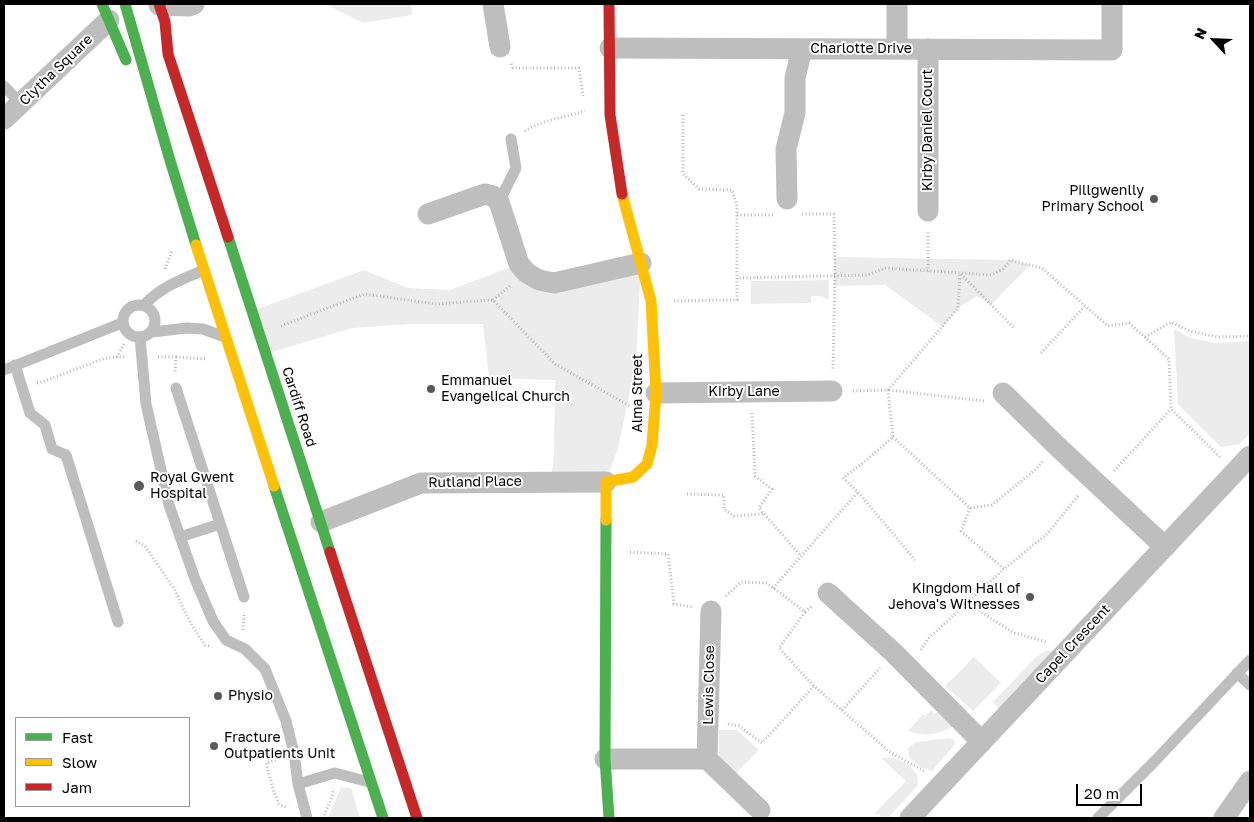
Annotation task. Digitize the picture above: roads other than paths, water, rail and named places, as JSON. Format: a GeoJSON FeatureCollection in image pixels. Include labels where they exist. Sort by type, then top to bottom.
{"type":"FeatureCollection","features":[{"type":"Feature","properties":{"kind":"street"},"geometry":{"type":"LineString","coordinates":[[125,4],[204,270],[383,818]]}},
{"type":"Feature","properties":{"kind":"street"},"geometry":{"type":"LineString","coordinates":[[159,5],[189,6],[194,4]]}},
{"type":"Feature","properties":{"kind":"street"},"geometry":{"type":"LineString","coordinates":[[493,4],[500,47]]}},
{"type":"Feature","properties":{"kind":"street","name":"Alma Street"},"geometry":{"type":"LineString","coordinates":[[606,482],[633,477],[647,464],[652,445],[656,393],[651,301],[620,188],[610,115],[609,4]]}},
{"type":"Feature","properties":{"kind":"street"},"geometry":{"type":"LineString","coordinates":[[897,4],[898,49]]}},
{"type":"Feature","properties":{"kind":"street","name":"Charlotte Drive"},"geometry":{"type":"LineString","coordinates":[[610,48],[1112,50],[1112,4]]}},
{"type":"Feature","properties":{"kind":"street","name":"Cardiff Road"},"geometry":{"type":"LineString","coordinates":[[159,5],[165,22],[168,54],[417,818]]}},
{"type":"Feature","properties":{"kind":"street"},"geometry":{"type":"LineString","coordinates":[[105,12],[169,157]]}},
{"type":"Feature","properties":{"kind":"street","name":"Clytha Square"},"geometry":{"type":"LineString","coordinates":[[4,119],[21,104],[105,12]]}},
{"type":"Feature","properties":{"kind":"street"},"geometry":{"type":"LineString","coordinates":[[787,209],[786,148],[795,113],[795,78],[802,49]]}},
{"type":"Feature","properties":{"kind":"street","name":"Kirby Daniel Court"},"geometry":{"type":"LineString","coordinates":[[928,49],[928,211]]}},
{"type":"Feature","properties":{"kind":"street"},"geometry":{"type":"LineString","coordinates":[[428,214],[485,194],[493,196],[499,202],[519,264],[527,273],[539,280],[554,283],[640,262]]}},
{"type":"Feature","properties":{"kind":"street","name":"Kirby Lane"},"geometry":{"type":"LineString","coordinates":[[656,393],[832,391]]}},
{"type":"Feature","properties":{"kind":"street"},"geometry":{"type":"LineString","coordinates":[[1002,393],[1165,547]]}},
{"type":"Feature","properties":{"kind":"street","name":"Capel Crescent"},"geometry":{"type":"LineString","coordinates":[[910,818],[1250,456]]}},
{"type":"Feature","properties":{"kind":"street"},"geometry":{"type":"LineString","coordinates":[[606,482],[605,759],[609,818]]}},
{"type":"Feature","properties":{"kind":"street","name":"Rutland Place"},"geometry":{"type":"LineString","coordinates":[[321,522],[422,483],[606,482]]}},
{"type":"Feature","properties":{"kind":"street"},"geometry":{"type":"LineString","coordinates":[[828,593],[894,653],[982,742]]}},
{"type":"Feature","properties":{"kind":"street","name":"Lewis Close"},"geometry":{"type":"LineString","coordinates":[[707,759],[711,611]]}},
{"type":"Feature","properties":{"kind":"street"},"geometry":{"type":"LineString","coordinates":[[605,759],[707,759],[760,810]]}},
{"type":"Feature","properties":{"kind":"street"},"geometry":{"type":"LineString","coordinates":[[1224,818],[1250,781]]}},
{"type":"Feature","properties":{"kind":"lane"},"geometry":{"type":"LineString","coordinates":[[4,86],[21,104]]}},
{"type":"Feature","properties":{"kind":"lane"},"geometry":{"type":"LineString","coordinates":[[499,202],[516,168],[511,138]]}},
{"type":"Feature","properties":{"kind":"lane"},"geometry":{"type":"LineString","coordinates":[[144,305],[152,297],[176,281],[204,270]]}},
{"type":"Feature","properties":{"kind":"lane"},"geometry":{"type":"LineString","coordinates":[[152,332],[156,320],[149,308],[144,305],[135,304],[125,312],[122,323],[125,330],[134,337],[140,338],[152,332],[187,328],[203,328],[226,337]]}},
{"type":"Feature","properties":{"kind":"lane"},"geometry":{"type":"LineString","coordinates":[[4,370],[122,323]]}},
{"type":"Feature","properties":{"kind":"lane"},"geometry":{"type":"LineString","coordinates":[[140,338],[146,404],[169,505],[180,537],[212,621],[226,640],[245,649],[265,669],[286,721],[294,753],[298,784],[307,818]]}},
{"type":"Feature","properties":{"kind":"lane"},"geometry":{"type":"LineString","coordinates":[[16,365],[30,413],[45,425],[52,449],[66,455],[118,622]]}},
{"type":"Feature","properties":{"kind":"lane"},"geometry":{"type":"LineString","coordinates":[[176,388],[244,597]]}},
{"type":"Feature","properties":{"kind":"lane"},"geometry":{"type":"LineString","coordinates":[[180,537],[220,524]]}},
{"type":"Feature","properties":{"kind":"lane"},"geometry":{"type":"LineString","coordinates":[[1098,818],[1154,762],[1250,660]]}},
{"type":"Feature","properties":{"kind":"lane"},"geometry":{"type":"LineString","coordinates":[[1237,673],[1250,685]]}},
{"type":"Feature","properties":{"kind":"lane"},"geometry":{"type":"LineString","coordinates":[[298,784],[335,773],[372,782]]}},
{"type":"Feature","properties":{"kind":"place","name":"Pillgwenlly Primary School"},"geometry":{"type":"Point","coordinates":[1154,199]}},
{"type":"Feature","properties":{"kind":"place","name":"Emmanuel Evangelical Church"},"geometry":{"type":"Point","coordinates":[431,389]}},
{"type":"Feature","properties":{"kind":"place","name":"Royal Gwent Hospital"},"geometry":{"type":"Point","coordinates":[139,486]}},
{"type":"Feature","properties":{"kind":"place","name":"Kingdom Hall of Jehova's Witnesses"},"geometry":{"type":"Point","coordinates":[1030,597]}},
{"type":"Feature","properties":{"kind":"place","name":"Physio"},"geometry":{"type":"Point","coordinates":[218,696]}},
{"type":"Feature","properties":{"kind":"place","name":"Fracture Outpatients Unit"},"geometry":{"type":"Point","coordinates":[214,746]}}]}
